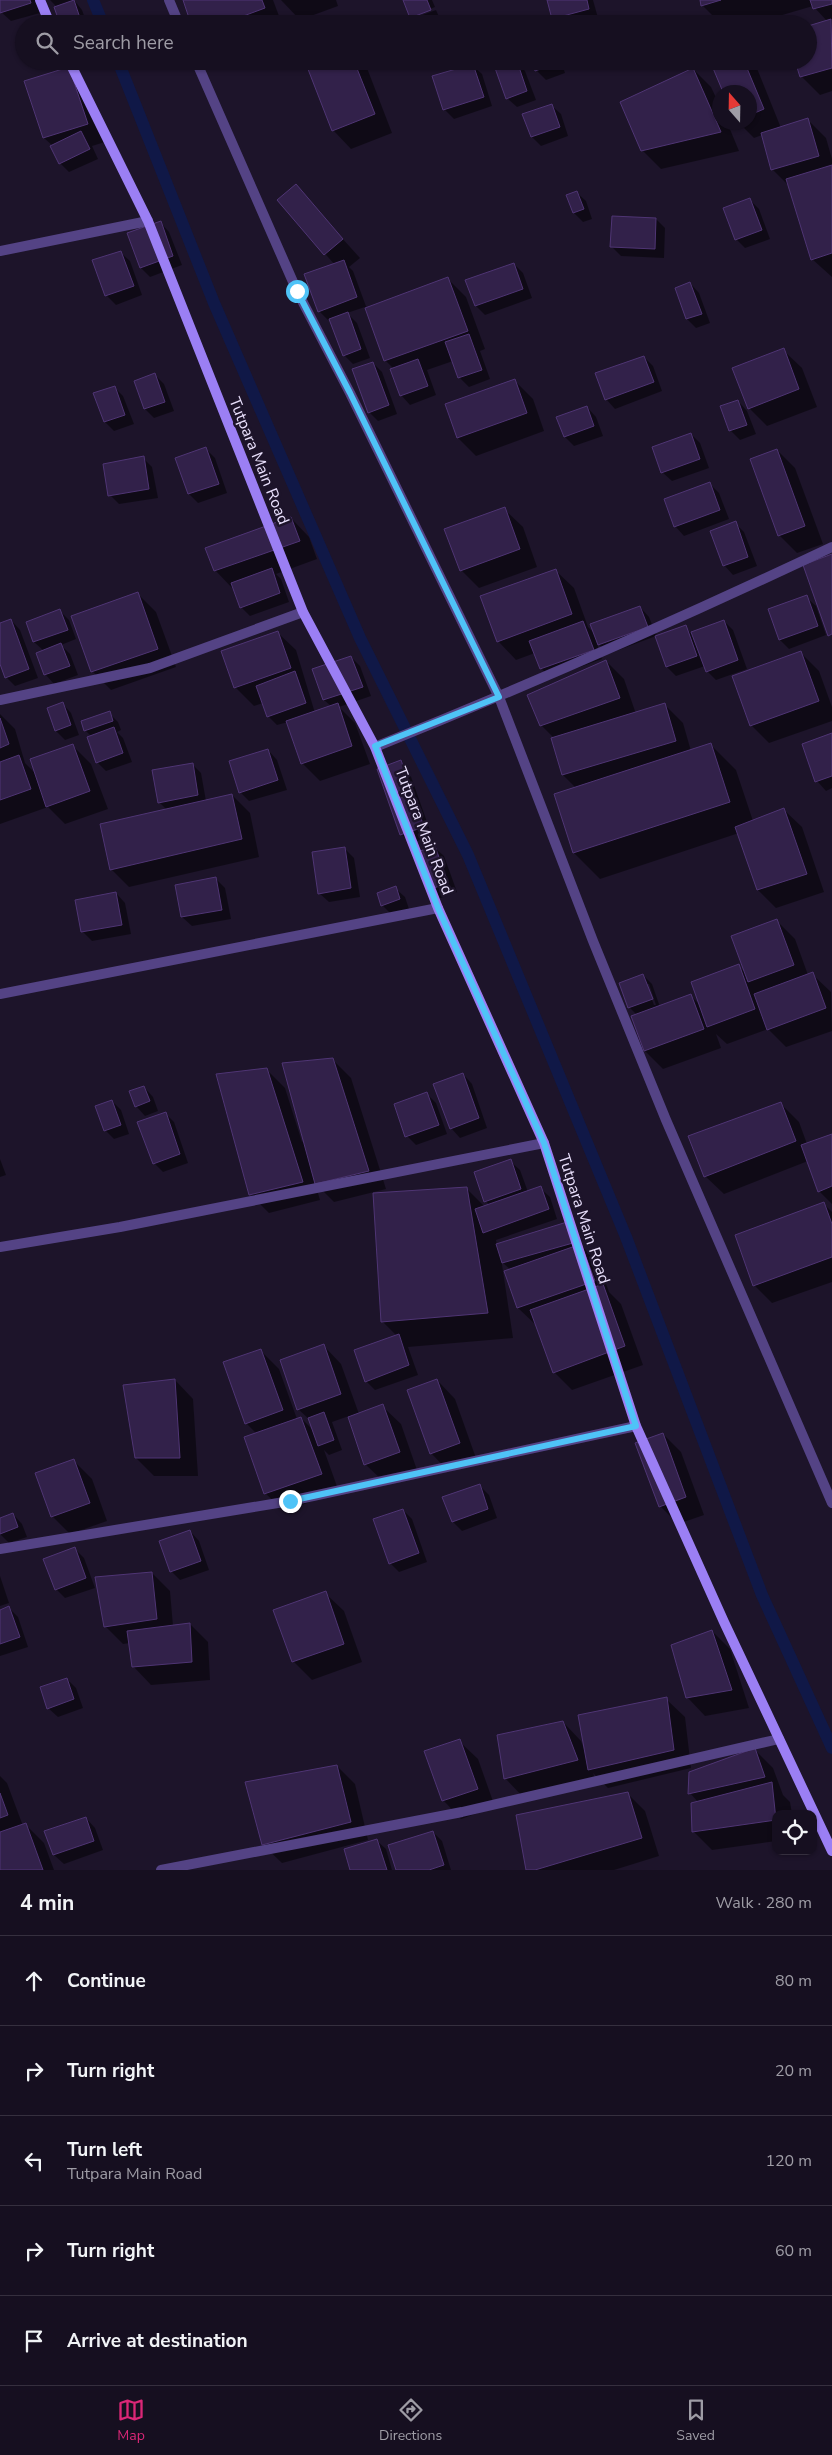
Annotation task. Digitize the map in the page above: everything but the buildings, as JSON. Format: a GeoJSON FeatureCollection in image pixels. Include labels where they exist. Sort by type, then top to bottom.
{"type":"FeatureCollection","features":[{"type":"Feature","properties":{"kind":"street"},"geometry":{"type":"LineString","coordinates":[[40,0],[46,15]]}},
{"type":"Feature","properties":{"kind":"street"},"geometry":{"type":"LineString","coordinates":[[169,0],[175,15]]}},
{"type":"Feature","properties":{"kind":"street","name":"Tutpara Main Road"},"geometry":{"type":"LineString","coordinates":[[73,70],[148,221],[303,612],[375,746],[438,908],[544,1143],[636,1426],[724,1622],[832,1851]]}},
{"type":"Feature","properties":{"kind":"street"},"geometry":{"type":"LineString","coordinates":[[200,70],[297,291],[350,393],[499,697],[593,941],[666,1120],[832,1503]]}},
{"type":"Feature","properties":{"kind":"street"},"geometry":{"type":"LineString","coordinates":[[0,251],[148,221]]}},
{"type":"Feature","properties":{"kind":"street"},"geometry":{"type":"LineString","coordinates":[[375,746],[499,697],[750,586],[832,547]]}},
{"type":"Feature","properties":{"kind":"street"},"geometry":{"type":"LineString","coordinates":[[0,700],[150,668],[303,612]]}},
{"type":"Feature","properties":{"kind":"street"},"geometry":{"type":"LineString","coordinates":[[0,994],[438,908]]}},
{"type":"Feature","properties":{"kind":"street"},"geometry":{"type":"LineString","coordinates":[[0,1248],[120,1227],[544,1143]]}},
{"type":"Feature","properties":{"kind":"street"},"geometry":{"type":"LineString","coordinates":[[0,1549],[290,1501],[636,1426]]}},
{"type":"Feature","properties":{"kind":"street"},"geometry":{"type":"LineString","coordinates":[[161,1870],[462,1812],[780,1739]]}},
{"type":"Feature","properties":{"kind":"waterway"},"geometry":{"type":"LineString","coordinates":[[93,0],[99,15]]}},
{"type":"Feature","properties":{"kind":"waterway"},"geometry":{"type":"LineString","coordinates":[[122,70],[214,303],[360,638],[468,855],[626,1237],[762,1595],[832,1748]]}},
{"type":"Feature","properties":{"kind":"route"},"geometry":{"type":"LineString","coordinates":[[290,1501],[636,1426],[544,1143],[438,908],[375,746],[499,697],[350,393],[297,291]]}}]}
